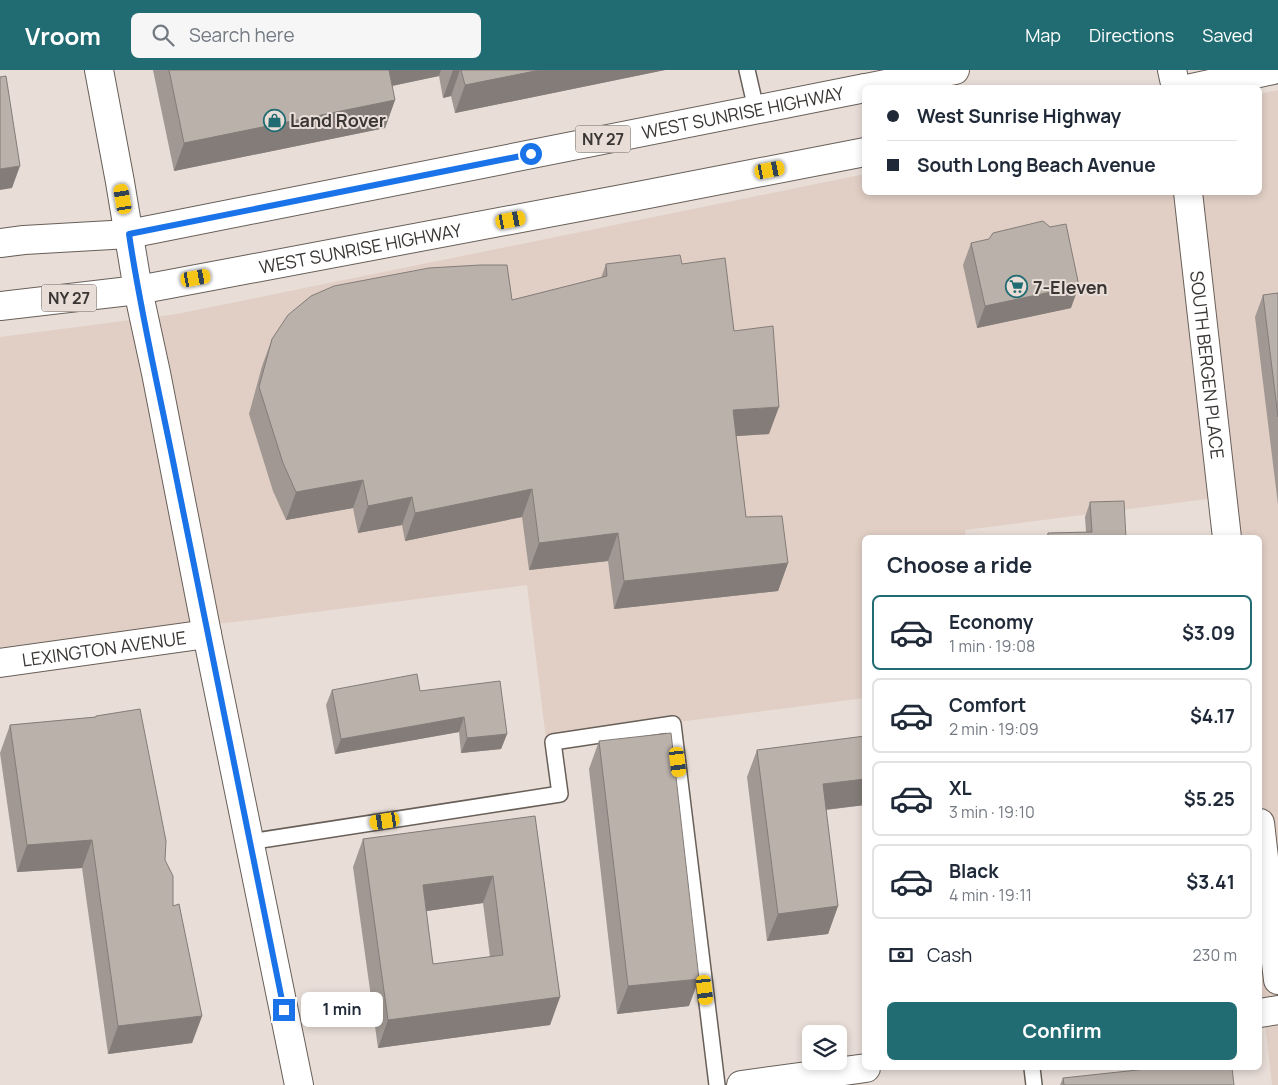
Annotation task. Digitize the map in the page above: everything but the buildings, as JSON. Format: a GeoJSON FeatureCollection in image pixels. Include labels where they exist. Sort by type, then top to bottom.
{"type":"FeatureCollection","features":[{"type":"Feature","properties":{"kind":"main road"},"geometry":{"type":"LineString","coordinates":[[98,70],[138,290],[299,1085]]}},
{"type":"Feature","properties":{"kind":"main road","name":"WEST SUNRISE HIGHWAY"},"geometry":{"type":"LineString","coordinates":[[880,85],[955,70]]}},
{"type":"Feature","properties":{"kind":"main road"},"geometry":{"type":"LineString","coordinates":[[1172,70],[1175,85]]}},
{"type":"Feature","properties":{"kind":"main road"},"geometry":{"type":"LineString","coordinates":[[1206,85],[1273,70]]}},
{"type":"Feature","properties":{"kind":"main road","name":"WEST SUNRISE HIGHWAY"},"geometry":{"type":"LineString","coordinates":[[0,243],[129,234],[862,89]]}},
{"type":"Feature","properties":{"kind":"main road","name":"WEST SUNRISE HIGHWAY"},"geometry":{"type":"LineString","coordinates":[[0,306],[138,290],[862,153]]}},
{"type":"Feature","properties":{"kind":"main road","name":"SOUTH BERGEN PLACE"},"geometry":{"type":"LineString","coordinates":[[1188,195],[1227,535]]}},
{"type":"Feature","properties":{"kind":"main road","name":"LEXINGTON AVENUE"},"geometry":{"type":"LineString","coordinates":[[0,663],[207,634]]}},
{"type":"Feature","properties":{"kind":"main road"},"geometry":{"type":"LineString","coordinates":[[1262,840],[1278,980]]}},
{"type":"Feature","properties":{"kind":"main road"},"geometry":{"type":"LineString","coordinates":[[1262,1013],[1278,1010]]}},
{"type":"Feature","properties":{"kind":"main road"},"geometry":{"type":"LineString","coordinates":[[757,1084],[839,1078],[862,1069]]}},
{"type":"Feature","properties":{"kind":"lane"},"geometry":{"type":"LineString","coordinates":[[747,70],[756,109]]}},
{"type":"Feature","properties":{"kind":"lane"},"geometry":{"type":"LineString","coordinates":[[249,842],[560,794],[553,742],[673,724],[716,1085]]}},
{"type":"Feature","properties":{"kind":"lane"},"geometry":{"type":"LineString","coordinates":[[1032,1070],[1034,1085]]}},
{"type":"Feature","properties":{"kind":"shaded area"},"geometry":{"type":"Polygon","coordinates":[[[1278,90],[1278,1085],[1272,1085],[1262,996],[1262,535],[1219,535],[1215,498],[965,530],[965,535],[862,535],[862,698],[546,739],[527,585],[252,620],[0,648],[0,337],[177,314],[862,175],[862,195],[1262,195],[1262,94],[1278,90]]]}},
{"type":"Feature","properties":{"kind":"place","name":"Land Rover"},"geometry":{"type":"Point","coordinates":[274,120]}},
{"type":"Feature","properties":{"kind":"place","name":"7-Eleven"},"geometry":{"type":"Point","coordinates":[1017,287]}},
{"type":"Feature","properties":{"kind":"route"},"geometry":{"type":"LineString","coordinates":[[284,1010],[138,290],[129,234],[531,154]]}}]}
